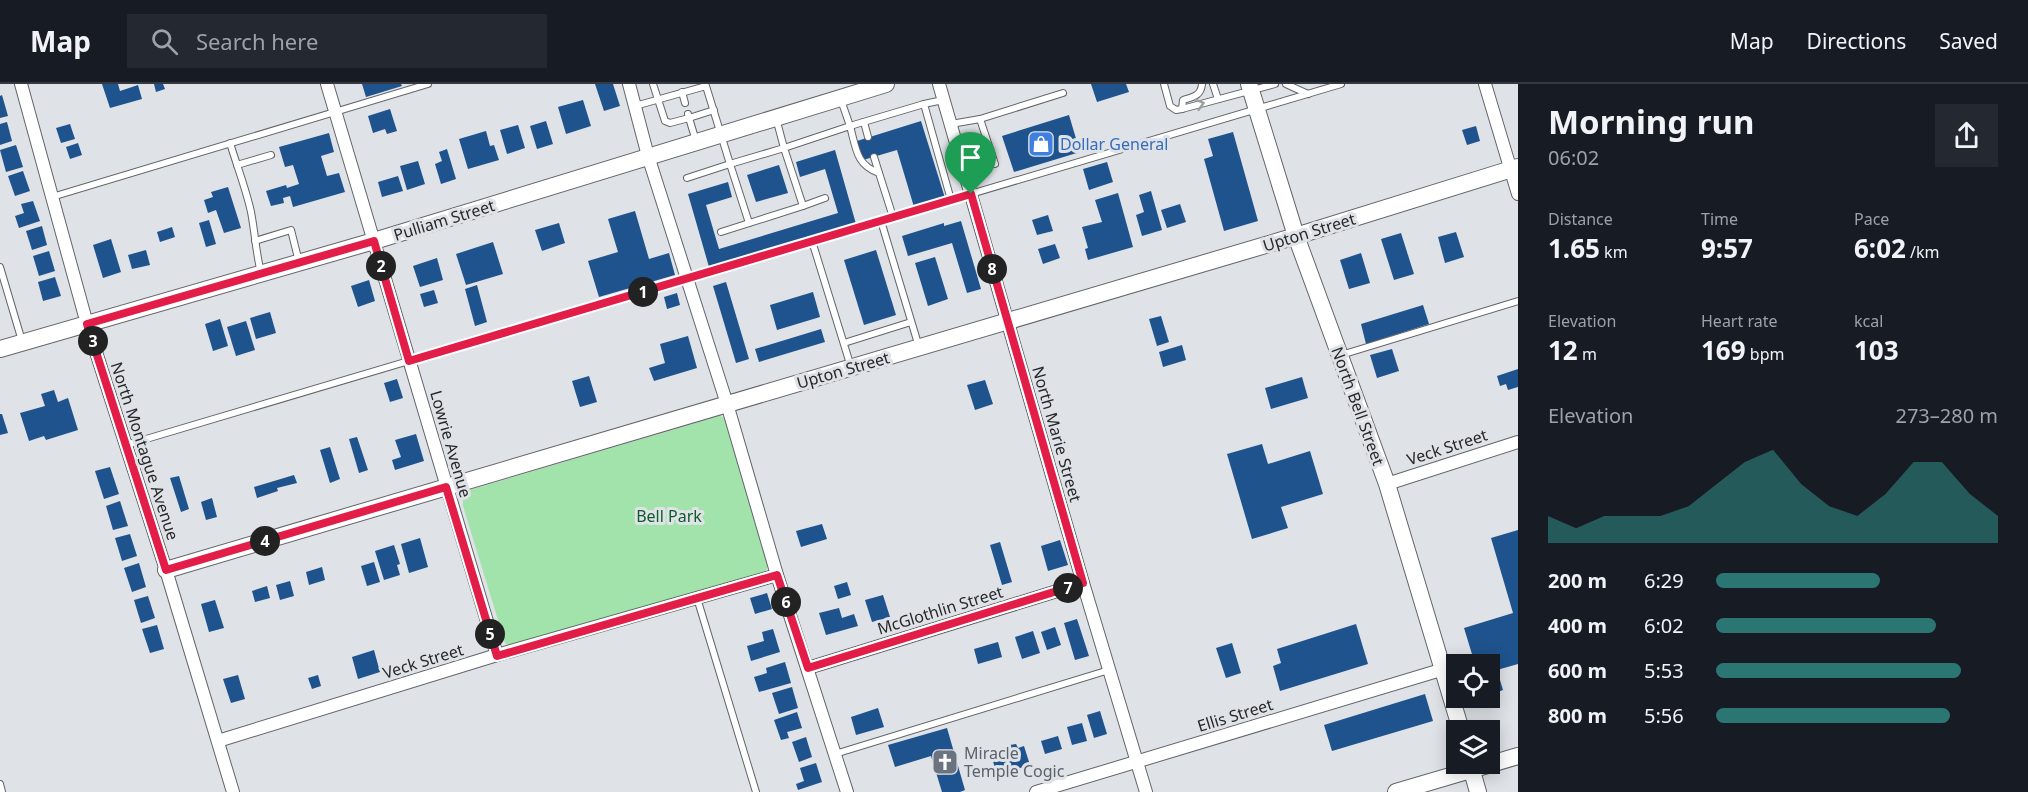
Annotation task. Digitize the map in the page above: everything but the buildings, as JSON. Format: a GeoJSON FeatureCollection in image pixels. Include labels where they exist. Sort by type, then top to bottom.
{"type":"FeatureCollection","features":[{"type":"Feature","properties":{"kind":"main road","name":"Pulliam Street"},"geometry":{"type":"LineString","coordinates":[[0,349],[374,241],[886,84]]}},
{"type":"Feature","properties":{"kind":"main road","name":"North Bell Street"},"geometry":{"type":"LineString","coordinates":[[1250,87],[1296,236],[1387,484],[1458,720]]}},
{"type":"Feature","properties":{"kind":"main road","name":"Upton Street"},"geometry":{"type":"LineString","coordinates":[[166,570],[1008,322],[1514,168]]}},
{"type":"Feature","properties":{"kind":"main road"},"geometry":{"type":"LineString","coordinates":[[1500,760],[1518,756]]}},
{"type":"Feature","properties":{"kind":"main road"},"geometry":{"type":"LineString","coordinates":[[1396,792],[1448,774]]}},
{"type":"Feature","properties":{"kind":"main road"},"geometry":{"type":"LineString","coordinates":[[1473,774],[1479,792]]}},
{"type":"Feature","properties":{"kind":"street","name":"North Montague Avenue"},"geometry":{"type":"LineString","coordinates":[[21,84],[87,324],[166,570],[233,792]]}},
{"type":"Feature","properties":{"kind":"street","name":"Lowrie Avenue"},"geometry":{"type":"LineString","coordinates":[[327,84],[497,656]]}},
{"type":"Feature","properties":{"kind":"street"},"geometry":{"type":"LineString","coordinates":[[628,84],[648,156],[727,404],[777,575],[847,792]]}},
{"type":"Feature","properties":{"kind":"street","name":"North Marie Street"},"geometry":{"type":"LineString","coordinates":[[939,84],[1108,670],[1146,792]]}},
{"type":"Feature","properties":{"kind":"street"},"geometry":{"type":"LineString","coordinates":[[1485,84],[1514,168],[1518,194]]}},
{"type":"Feature","properties":{"kind":"street","name":"Veck Street"},"geometry":{"type":"LineString","coordinates":[[1387,484],[1518,442]]}},
{"type":"Feature","properties":{"kind":"street","name":"Veck Street"},"geometry":{"type":"LineString","coordinates":[[218,741],[497,656],[777,575]]}},
{"type":"Feature","properties":{"kind":"street","name":"McGlothlin Street"},"geometry":{"type":"LineString","coordinates":[[808,668],[1083,583]]}},
{"type":"Feature","properties":{"kind":"street","name":"Ellis Street"},"geometry":{"type":"LineString","coordinates":[[1036,792],[1444,669]]}},
{"type":"Feature","properties":{"kind":"lane"},"geometry":{"type":"LineString","coordinates":[[52,197],[428,84]]}},
{"type":"Feature","properties":{"kind":"lane"},"geometry":{"type":"LineString","coordinates":[[653,84],[665,121],[670,123],[714,110]]}},
{"type":"Feature","properties":{"kind":"lane"},"geometry":{"type":"LineString","coordinates":[[1164,84],[1170,106],[1176,110],[1218,99],[1250,87],[1275,84]]}},
{"type":"Feature","properties":{"kind":"lane"},"geometry":{"type":"LineString","coordinates":[[1182,109],[1183,100],[1197,96],[1202,84]]}},
{"type":"Feature","properties":{"kind":"lane"},"geometry":{"type":"LineString","coordinates":[[1213,84],[1218,99]]}},
{"type":"Feature","properties":{"kind":"lane"},"geometry":{"type":"LineString","coordinates":[[1286,84],[1308,94]]}},
{"type":"Feature","properties":{"kind":"lane"},"geometry":{"type":"LineString","coordinates":[[126,445],[1341,84]]}},
{"type":"Feature","properties":{"kind":"lane"},"geometry":{"type":"LineString","coordinates":[[635,107],[709,85],[714,110],[749,223]]}},
{"type":"Feature","properties":{"kind":"lane"},"geometry":{"type":"LineString","coordinates":[[682,92],[685,103]]}},
{"type":"Feature","properties":{"kind":"lane"},"geometry":{"type":"LineString","coordinates":[[951,124],[980,118],[1063,93]]}},
{"type":"Feature","properties":{"kind":"lane"},"geometry":{"type":"LineString","coordinates":[[841,98],[858,157],[867,169],[879,172]]}},
{"type":"Feature","properties":{"kind":"lane"},"geometry":{"type":"LineString","coordinates":[[687,178],[850,126],[944,99]]}},
{"type":"Feature","properties":{"kind":"lane"},"geometry":{"type":"LineString","coordinates":[[924,104],[951,200]]}},
{"type":"Feature","properties":{"kind":"lane"},"geometry":{"type":"LineString","coordinates":[[689,116],[696,141]]}},
{"type":"Feature","properties":{"kind":"lane"},"geometry":{"type":"LineString","coordinates":[[776,117],[803,206]]}},
{"type":"Feature","properties":{"kind":"lane"},"geometry":{"type":"LineString","coordinates":[[980,118],[995,164]]}},
{"type":"Feature","properties":{"kind":"lane"},"geometry":{"type":"LineString","coordinates":[[864,122],[868,137]]}},
{"type":"Feature","properties":{"kind":"lane"},"geometry":{"type":"LineString","coordinates":[[230,143],[250,210],[261,274]]}},
{"type":"Feature","properties":{"kind":"lane"},"geometry":{"type":"LineString","coordinates":[[237,165],[271,155]]}},
{"type":"Feature","properties":{"kind":"lane"},"geometry":{"type":"LineString","coordinates":[[874,157],[893,217]]}},
{"type":"Feature","properties":{"kind":"lane"},"geometry":{"type":"LineString","coordinates":[[721,232],[825,198]]}},
{"type":"Feature","properties":{"kind":"lane"},"geometry":{"type":"LineString","coordinates":[[881,221],[919,348]]}},
{"type":"Feature","properties":{"kind":"lane"},"geometry":{"type":"LineString","coordinates":[[255,241],[291,230],[299,263]]}},
{"type":"Feature","properties":{"kind":"lane"},"geometry":{"type":"LineString","coordinates":[[812,241],[851,368]]}},
{"type":"Feature","properties":{"kind":"lane"},"geometry":{"type":"LineString","coordinates":[[0,267],[22,343]]}},
{"type":"Feature","properties":{"kind":"lane"},"geometry":{"type":"LineString","coordinates":[[1340,355],[1518,301]]}},
{"type":"Feature","properties":{"kind":"lane"},"geometry":{"type":"LineString","coordinates":[[844,343],[911,322]]}},
{"type":"Feature","properties":{"kind":"lane"},"geometry":{"type":"LineString","coordinates":[[696,598],[756,792]]}},
{"type":"Feature","properties":{"kind":"lane"},"geometry":{"type":"LineString","coordinates":[[835,754],[1108,670]]}},
{"type":"Feature","properties":{"kind":"lane"},"geometry":{"type":"LineString","coordinates":[[0,784],[2,792]]}},
{"type":"Feature","properties":{"kind":"green space","name":"Bell Park"},"geometry":{"type":"Polygon","coordinates":[[[719,416],[723,417],[726,423],[769,565],[764,573],[515,645],[505,643],[463,506],[463,496],[466,491],[719,416]]]}},
{"type":"Feature","properties":{"kind":"place","name":"Dollar General"},"geometry":{"type":"Point","coordinates":[1041,144]}},
{"type":"Feature","properties":{"kind":"place","name":"Miracle Temple Cogic"},"geometry":{"type":"Point","coordinates":[945,762]}},
{"type":"Feature","properties":{"kind":"route"},"geometry":{"type":"LineString","coordinates":[[971,194],[1083,583],[808,668],[777,575],[497,656],[446,487],[166,570],[87,324],[374,241],[409,361],[971,194]]}}]}
